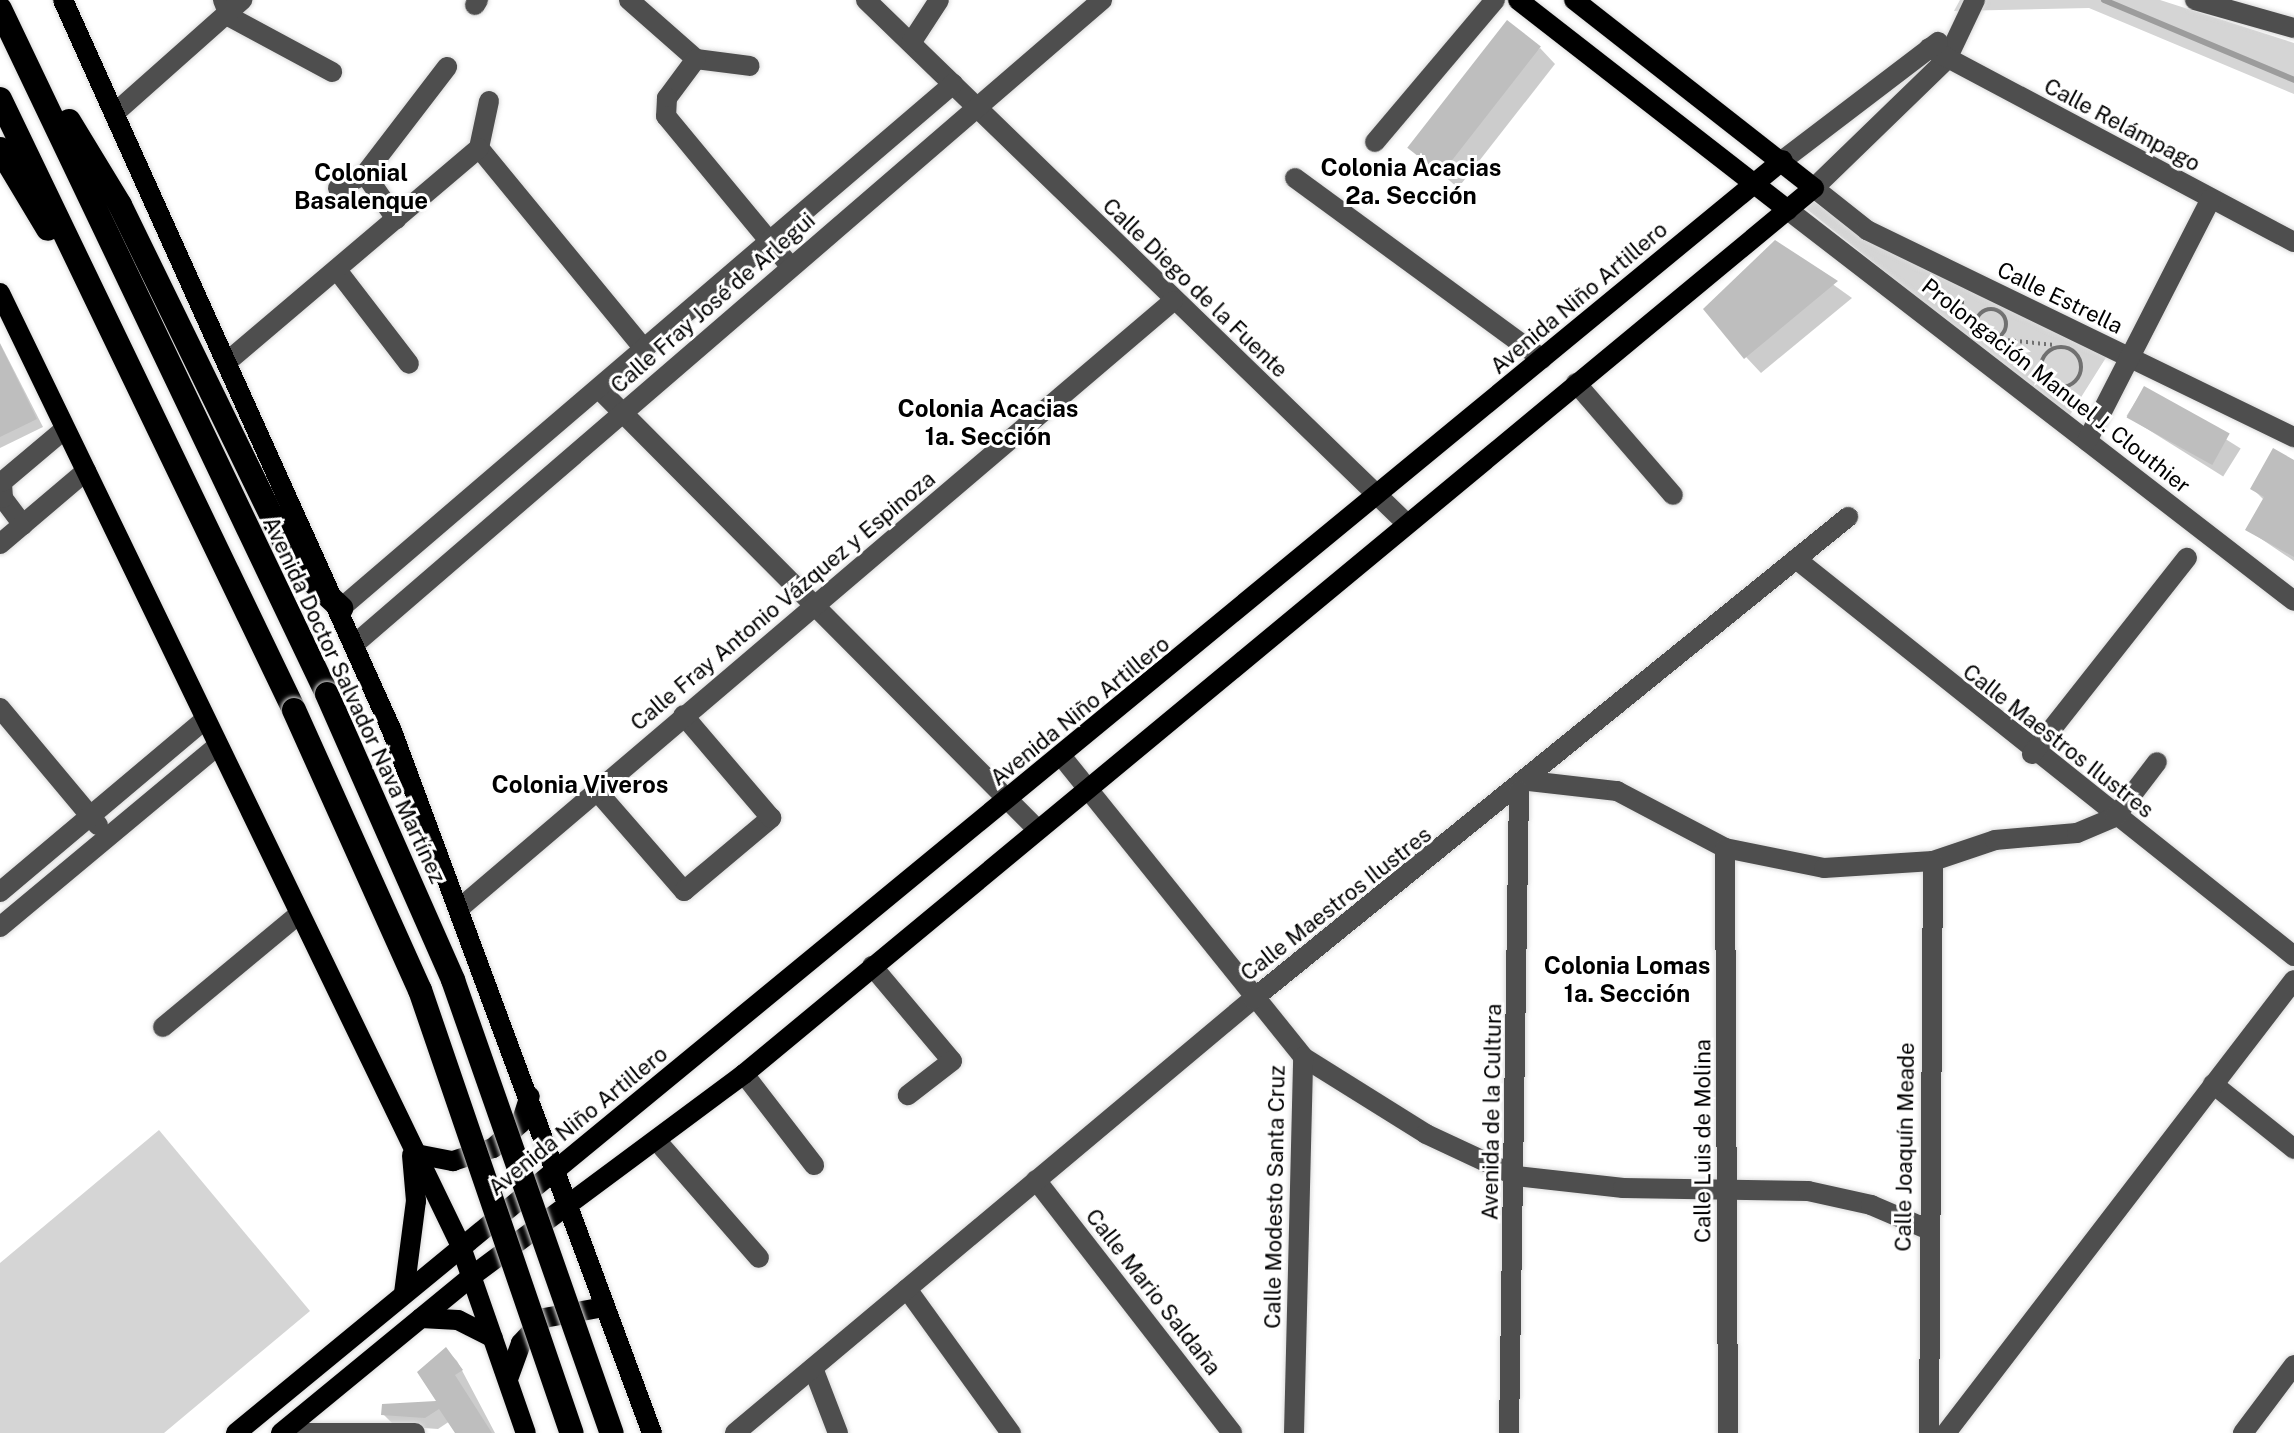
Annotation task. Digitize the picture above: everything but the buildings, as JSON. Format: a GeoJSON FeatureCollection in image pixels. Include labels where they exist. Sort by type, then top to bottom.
{"type":"FeatureCollection","features":[{"type":"Feature","properties":{"kind":"highway","name":"Avenida Doctor Salvador Nava Martínez"},"geometry":{"type":"LineString","coordinates":[[0,9],[327,694],[453,980],[612,1433]]}},
{"type":"Feature","properties":{"kind":"highway"},"geometry":{"type":"LineString","coordinates":[[23,56],[120,205],[296,566],[341,608]]}},
{"type":"Feature","properties":{"kind":"highway"},"geometry":{"type":"LineString","coordinates":[[0,99],[294,710],[420,990],[572,1433]]}},
{"type":"Feature","properties":{"kind":"highway"},"geometry":{"type":"LineString","coordinates":[[0,149],[99,307]]}},
{"type":"Feature","properties":{"kind":"main road","name":"Avenida Doctor Salvador Nava Martínez"},"geometry":{"type":"LineString","coordinates":[[63,0],[356,643],[461,907],[567,1206],[652,1433]]}},
{"type":"Feature","properties":{"kind":"main road"},"geometry":{"type":"LineString","coordinates":[[1518,0],[1788,210]]}},
{"type":"Feature","properties":{"kind":"main road"},"geometry":{"type":"LineString","coordinates":[[1574,0],[1783,160],[1814,188]]}},
{"type":"Feature","properties":{"kind":"main road","name":"Avenida Niño Artillero"},"geometry":{"type":"LineString","coordinates":[[236,1433],[460,1244],[556,1172],[1063,758],[1783,160]]}},
{"type":"Feature","properties":{"kind":"main road","name":"Avenida Niño Artillero"},"geometry":{"type":"LineString","coordinates":[[281,1433],[472,1276],[744,1074],[1814,188]]}},
{"type":"Feature","properties":{"kind":"main road"},"geometry":{"type":"LineString","coordinates":[[0,294],[203,721],[460,1244],[526,1433]]}},
{"type":"Feature","properties":{"kind":"main road"},"geometry":{"type":"LineString","coordinates":[[413,1148],[453,1161],[493,1148],[521,1123],[530,1096]]}},
{"type":"Feature","properties":{"kind":"main road"},"geometry":{"type":"LineString","coordinates":[[404,1293],[416,1201],[413,1148]]}},
{"type":"Feature","properties":{"kind":"main road"},"geometry":{"type":"LineString","coordinates":[[508,1379],[521,1343],[544,1318],[604,1307]]}},
{"type":"Feature","properties":{"kind":"main road"},"geometry":{"type":"LineString","coordinates":[[421,1318],[458,1320],[493,1338]]}},
{"type":"Feature","properties":{"kind":"street"},"geometry":{"type":"LineString","coordinates":[[629,0],[696,59],[750,66]]}},
{"type":"Feature","properties":{"kind":"street","name":"Calle Diego de la Fuente"},"geometry":{"type":"LineString","coordinates":[[866,0],[1376,499],[1406,523]]}},
{"type":"Feature","properties":{"kind":"street"},"geometry":{"type":"LineString","coordinates":[[911,43],[939,0]]}},
{"type":"Feature","properties":{"kind":"street","name":"Calle Fray José de Arlegui"},"geometry":{"type":"LineString","coordinates":[[356,643],[1102,0]]}},
{"type":"Feature","properties":{"kind":"street"},"geometry":{"type":"LineString","coordinates":[[1375,142],[1495,0]]}},
{"type":"Feature","properties":{"kind":"street"},"geometry":{"type":"LineString","coordinates":[[2195,0],[2294,28]]}},
{"type":"Feature","properties":{"kind":"street"},"geometry":{"type":"LineString","coordinates":[[116,112],[231,6],[332,72]]}},
{"type":"Feature","properties":{"kind":"street","name":"Avenida Niño Artillero"},"geometry":{"type":"LineString","coordinates":[[1783,160],[1929,48],[1965,16]]}},
{"type":"Feature","properties":{"kind":"street","name":"Avenida Niño Artillero"},"geometry":{"type":"LineString","coordinates":[[1814,188],[1947,59],[1965,16]]}},
{"type":"Feature","properties":{"kind":"street","name":"Calle Relámpago"},"geometry":{"type":"LineString","coordinates":[[1929,48],[2294,242]]}},
{"type":"Feature","properties":{"kind":"street"},"geometry":{"type":"LineString","coordinates":[[696,59],[667,98],[666,116],[791,267]]}},
{"type":"Feature","properties":{"kind":"street"},"geometry":{"type":"LineString","coordinates":[[338,188],[365,174],[447,67]]}},
{"type":"Feature","properties":{"kind":"street","name":"Calle Fray José de Arlegui"},"geometry":{"type":"LineString","coordinates":[[341,608],[953,84]]}},
{"type":"Feature","properties":{"kind":"street"},"geometry":{"type":"LineString","coordinates":[[228,361],[479,148],[489,101]]}},
{"type":"Feature","properties":{"kind":"street"},"geometry":{"type":"LineString","coordinates":[[479,148],[645,350]]}},
{"type":"Feature","properties":{"kind":"street"},"geometry":{"type":"LineString","coordinates":[[365,174],[396,219]]}},
{"type":"Feature","properties":{"kind":"street"},"geometry":{"type":"LineString","coordinates":[[1295,178],[1542,359]]}},
{"type":"Feature","properties":{"kind":"street","name":"Calle Estrella"},"geometry":{"type":"LineString","coordinates":[[1814,188],[1867,230],[2294,437]]}},
{"type":"Feature","properties":{"kind":"street"},"geometry":{"type":"LineString","coordinates":[[2087,441],[2211,199]]}},
{"type":"Feature","properties":{"kind":"street","name":"Prolongación Manuel J. Clouthier"},"geometry":{"type":"LineString","coordinates":[[1788,210],[2294,601]]}},
{"type":"Feature","properties":{"kind":"street"},"geometry":{"type":"LineString","coordinates":[[337,270],[409,364]]}},
{"type":"Feature","properties":{"kind":"street","name":"Calle Fray Antonio Vázquez y Espinoza"},"geometry":{"type":"LineString","coordinates":[[461,907],[1173,301]]}},
{"type":"Feature","properties":{"kind":"street"},"geometry":{"type":"LineString","coordinates":[[1576,383],[1673,495]]}},
{"type":"Feature","properties":{"kind":"street"},"geometry":{"type":"LineString","coordinates":[[599,389],[1037,829]]}},
{"type":"Feature","properties":{"kind":"street"},"geometry":{"type":"LineString","coordinates":[[23,525],[3,498],[2,482],[65,429]]}},
{"type":"Feature","properties":{"kind":"street"},"geometry":{"type":"LineString","coordinates":[[0,544],[86,471]]}},
{"type":"Feature","properties":{"kind":"street","name":"Calle Maestros Ilustres"},"geometry":{"type":"LineString","coordinates":[[735,1433],[1253,999],[1524,786],[1848,517]]}},
{"type":"Feature","properties":{"kind":"street"},"geometry":{"type":"LineString","coordinates":[[2032,754],[2187,558]]}},
{"type":"Feature","properties":{"kind":"street","name":"Calle Maestros Ilustres"},"geometry":{"type":"LineString","coordinates":[[1796,559],[2032,754],[2294,956]]}},
{"type":"Feature","properties":{"kind":"street"},"geometry":{"type":"LineString","coordinates":[[0,708],[108,837]]}},
{"type":"Feature","properties":{"kind":"street"},"geometry":{"type":"LineString","coordinates":[[596,790],[684,891],[771,818],[683,715]]}},
{"type":"Feature","properties":{"kind":"street"},"geometry":{"type":"LineString","coordinates":[[0,892],[203,721]]}},
{"type":"Feature","properties":{"kind":"street"},"geometry":{"type":"LineString","coordinates":[[0,927],[217,746]]}},
{"type":"Feature","properties":{"kind":"street","name":"Calle Modesto Santa Cruz"},"geometry":{"type":"LineString","coordinates":[[1063,758],[1253,999],[1303,1057],[1294,1433]]}},
{"type":"Feature","properties":{"kind":"street"},"geometry":{"type":"LineString","coordinates":[[1524,786],[1617,791],[1725,848],[1824,868],[1933,861],[1995,840],[2077,833],[2115,817],[2157,762]]}},
{"type":"Feature","properties":{"kind":"street","name":"Avenida de la Cultura"},"geometry":{"type":"LineString","coordinates":[[1509,1433],[1524,786]]}},
{"type":"Feature","properties":{"kind":"street","name":"Calle Luis de Molina"},"geometry":{"type":"LineString","coordinates":[[1725,848],[1728,1433]]}},
{"type":"Feature","properties":{"kind":"street","name":"Calle Joaquín Meade"},"geometry":{"type":"LineString","coordinates":[[1929,1433],[1927,1229],[1933,861]]}},
{"type":"Feature","properties":{"kind":"street"},"geometry":{"type":"LineString","coordinates":[[163,1027],[298,915]]}},
{"type":"Feature","properties":{"kind":"street"},"geometry":{"type":"LineString","coordinates":[[872,966],[952,1061],[908,1095]]}},
{"type":"Feature","properties":{"kind":"street"},"geometry":{"type":"LineString","coordinates":[[1946,1433],[2294,980]]}},
{"type":"Feature","properties":{"kind":"street"},"geometry":{"type":"LineString","coordinates":[[1303,1057],[1426,1134],[1516,1176],[1728,1191],[1808,1191],[1871,1205],[1927,1229]]}},
{"type":"Feature","properties":{"kind":"street"},"geometry":{"type":"LineString","coordinates":[[744,1074],[814,1165]]}},
{"type":"Feature","properties":{"kind":"street"},"geometry":{"type":"LineString","coordinates":[[2213,1084],[2294,1149]]}},
{"type":"Feature","properties":{"kind":"street"},"geometry":{"type":"LineString","coordinates":[[657,1141],[759,1258]]}},
{"type":"Feature","properties":{"kind":"street","name":"Calle Mario Saldaña"},"geometry":{"type":"LineString","coordinates":[[1036,1180],[1232,1433]]}},
{"type":"Feature","properties":{"kind":"street"},"geometry":{"type":"LineString","coordinates":[[907,1289],[1011,1433]]}},
{"type":"Feature","properties":{"kind":"street"},"geometry":{"type":"LineString","coordinates":[[2243,1433],[2294,1365]]}},
{"type":"Feature","properties":{"kind":"street"},"geometry":{"type":"LineString","coordinates":[[813,1368],[838,1433]]}},
{"type":"Feature","properties":{"kind":"street"},"geometry":{"type":"LineString","coordinates":[[306,1433],[415,1433]]}},
{"type":"Feature","properties":{"kind":"path"},"geometry":{"type":"LineString","coordinates":[[1920,290],[1988,310],[2005,322],[1991,339]]}},
{"type":"Feature","properties":{"kind":"path"},"geometry":{"type":"LineString","coordinates":[[1988,310],[1976,327],[1991,339],[2062,346],[2081,364],[2078,378],[2062,387],[2050,384],[2040,368],[2048,350],[2062,346]]}},
{"type":"Feature","properties":{"kind":"shaded area"},"geometry":{"type":"Polygon","coordinates":[[[1960,0],[2160,0],[2294,43],[2294,94],[2089,8],[1954,11],[1960,0]]]}},
{"type":"Feature","properties":{"kind":"shaded area"},"geometry":{"type":"Polygon","coordinates":[[[1807,197],[1864,237],[2107,356],[2068,418],[1799,203],[1807,197]]]}},
{"type":"Feature","properties":{"kind":"shaded area"},"geometry":{"type":"Polygon","coordinates":[[[159,1130],[310,1311],[164,1433],[0,1433],[0,1263],[159,1130]]]}},
{"type":"Feature","properties":{"kind":"waterway"},"geometry":{"type":"LineString","coordinates":[[2104,0],[2294,80]]}},
{"type":"Feature","properties":{"kind":"district","name":"Colonia Acacias 2a. Sección"},"geometry":{"type":"Point","coordinates":[1411,182]}},
{"type":"Feature","properties":{"kind":"district","name":"Colonial Basalenque"},"geometry":{"type":"Point","coordinates":[361,187]}},
{"type":"Feature","properties":{"kind":"district","name":"Colonia Acacias 1a. Sección"},"geometry":{"type":"Point","coordinates":[988,423]}},
{"type":"Feature","properties":{"kind":"district","name":"Colonia Viveros"},"geometry":{"type":"Point","coordinates":[580,785]}},
{"type":"Feature","properties":{"kind":"district","name":"Colonia Lomas 1a. Sección"},"geometry":{"type":"Point","coordinates":[1627,980]}}]}
